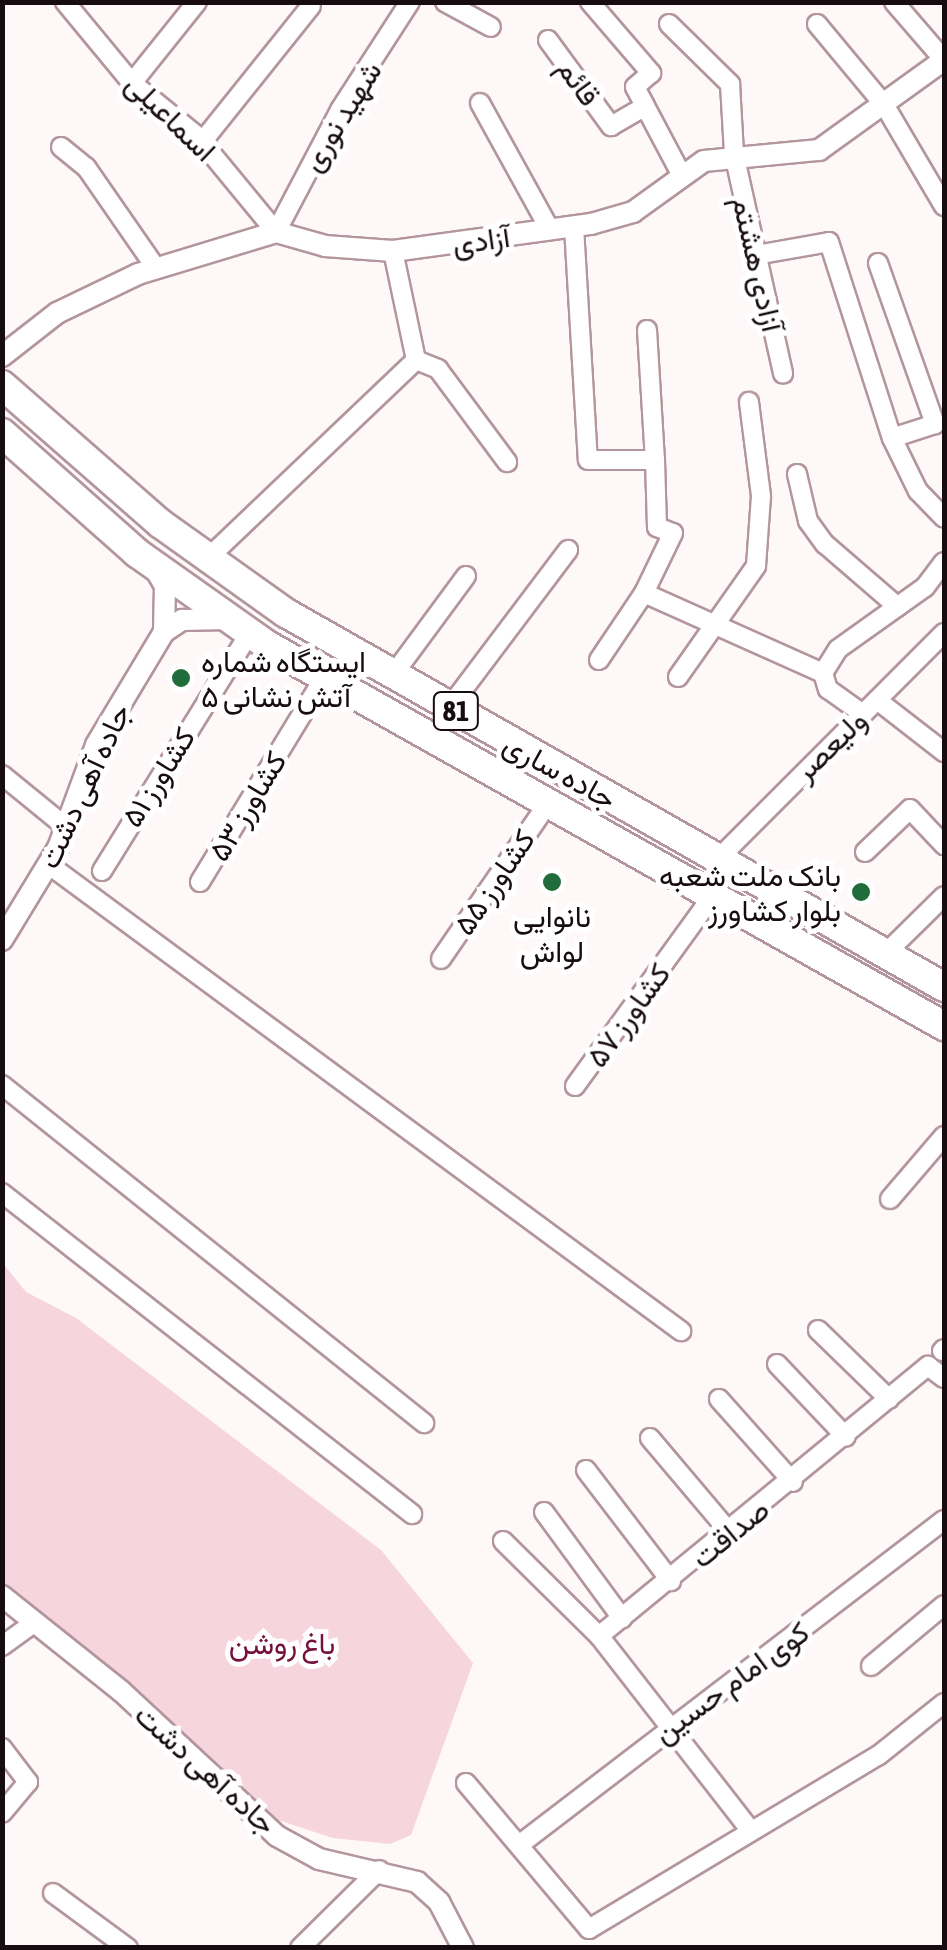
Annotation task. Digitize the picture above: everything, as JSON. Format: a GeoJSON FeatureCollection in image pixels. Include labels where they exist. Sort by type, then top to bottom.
{"type":"FeatureCollection","features":[{"type":"Feature","properties":{"kind":"highway","name":"جاده ساری"},"geometry":{"type":"LineString","coordinates":[[2,385],[206,560],[449,708],[944,987]]}},
{"type":"Feature","properties":{"kind":"highway","name":"جاده ساری"},"geometry":{"type":"LineString","coordinates":[[2,434],[153,566],[238,626],[547,805],[714,894],[944,1026]]}},
{"type":"Feature","properties":{"kind":"street","name":"اسماعیلی"},"geometry":{"type":"LineString","coordinates":[[64,2],[132,83],[202,142],[276,232]]}},
{"type":"Feature","properties":{"kind":"street"},"geometry":{"type":"LineString","coordinates":[[132,83],[197,2]]}},
{"type":"Feature","properties":{"kind":"street","name":"شهید نوری"},"geometry":{"type":"LineString","coordinates":[[276,232],[340,110],[410,2]]}},
{"type":"Feature","properties":{"kind":"street"},"geometry":{"type":"LineString","coordinates":[[445,2],[491,27]]}},
{"type":"Feature","properties":{"kind":"street"},"geometry":{"type":"LineString","coordinates":[[590,2],[650,73],[635,88],[645,106]]}},
{"type":"Feature","properties":{"kind":"street"},"geometry":{"type":"LineString","coordinates":[[894,2],[944,60]]}},
{"type":"Feature","properties":{"kind":"street"},"geometry":{"type":"LineString","coordinates":[[202,142],[310,6]]}},
{"type":"Feature","properties":{"kind":"street","name":"آزادی هشتم"},"geometry":{"type":"LineString","coordinates":[[669,24],[730,84],[734,154],[783,374]]}},
{"type":"Feature","properties":{"kind":"street"},"geometry":{"type":"LineString","coordinates":[[817,24],[884,106],[944,206]]}},
{"type":"Feature","properties":{"kind":"street","name":"قائم"},"geometry":{"type":"LineString","coordinates":[[548,40],[611,126],[645,106],[682,176]]}},
{"type":"Feature","properties":{"kind":"street","name":"آزادی"},"geometry":{"type":"LineString","coordinates":[[276,232],[325,246],[393,251],[574,227],[633,212],[682,176],[734,154],[820,150],[944,60]]}},
{"type":"Feature","properties":{"kind":"street"},"geometry":{"type":"LineString","coordinates":[[480,102],[550,230]]}},
{"type":"Feature","properties":{"kind":"street"},"geometry":{"type":"LineString","coordinates":[[61,146],[86,167],[156,268]]}},
{"type":"Feature","properties":{"kind":"street"},"geometry":{"type":"LineString","coordinates":[[574,227],[588,460],[655,460]]}},
{"type":"Feature","properties":{"kind":"street"},"geometry":{"type":"LineString","coordinates":[[2,356],[57,313],[156,268],[276,232]]}},
{"type":"Feature","properties":{"kind":"street"},"geometry":{"type":"LineString","coordinates":[[756,254],[829,242],[892,438],[918,490],[944,518]]}},
{"type":"Feature","properties":{"kind":"street"},"geometry":{"type":"LineString","coordinates":[[393,251],[416,360]]}},
{"type":"Feature","properties":{"kind":"street"},"geometry":{"type":"LineString","coordinates":[[878,264],[935,424],[892,438]]}},
{"type":"Feature","properties":{"kind":"street"},"geometry":{"type":"LineString","coordinates":[[600,660],[644,593],[672,534],[657,527],[648,330]]}},
{"type":"Feature","properties":{"kind":"street"},"geometry":{"type":"LineString","coordinates":[[416,360],[438,369],[507,462]]}},
{"type":"Feature","properties":{"kind":"street"},"geometry":{"type":"LineString","coordinates":[[206,560],[416,360]]}},
{"type":"Feature","properties":{"kind":"street"},"geometry":{"type":"LineString","coordinates":[[678,677],[756,566],[761,496],[749,402]]}},
{"type":"Feature","properties":{"kind":"street"},"geometry":{"type":"LineString","coordinates":[[797,474],[808,521],[825,544],[898,607]]}},
{"type":"Feature","properties":{"kind":"street"},"geometry":{"type":"LineString","coordinates":[[449,708],[568,550]]}},
{"type":"Feature","properties":{"kind":"street"},"geometry":{"type":"LineString","coordinates":[[823,673],[838,649],[898,607],[944,562]]}},
{"type":"Feature","properties":{"kind":"street"},"geometry":{"type":"LineString","coordinates":[[153,566],[165,586],[164,632]]}},
{"type":"Feature","properties":{"kind":"street"},"geometry":{"type":"LineString","coordinates":[[393,675],[466,576]]}},
{"type":"Feature","properties":{"kind":"street"},"geometry":{"type":"LineString","coordinates":[[644,593],[823,673],[828,689],[863,714]]}},
{"type":"Feature","properties":{"kind":"street"},"geometry":{"type":"LineString","coordinates":[[164,632],[182,620],[238,626]]}},
{"type":"Feature","properties":{"kind":"street","name":"کشاورز ۵۱"},"geometry":{"type":"LineString","coordinates":[[102,871],[238,626]]}},
{"type":"Feature","properties":{"kind":"street","name":"جاده آهی دشت"},"geometry":{"type":"LineString","coordinates":[[2,940],[66,827],[96,745],[164,632]]}},
{"type":"Feature","properties":{"kind":"street","name":"ولیعصر"},"geometry":{"type":"LineString","coordinates":[[718,859],[944,633]]}},
{"type":"Feature","properties":{"kind":"street","name":"کشاورز ۵۳"},"geometry":{"type":"LineString","coordinates":[[200,882],[324,678]]}},
{"type":"Feature","properties":{"kind":"street"},"geometry":{"type":"LineString","coordinates":[[877,700],[944,752]]}},
{"type":"Feature","properties":{"kind":"street"},"geometry":{"type":"LineString","coordinates":[[2,774],[66,827]]}},
{"type":"Feature","properties":{"kind":"street","name":"کشاورز ۵۵"},"geometry":{"type":"LineString","coordinates":[[442,959],[547,805]]}},
{"type":"Feature","properties":{"kind":"street"},"geometry":{"type":"LineString","coordinates":[[865,852],[910,809],[944,846]]}},
{"type":"Feature","properties":{"kind":"street"},"geometry":{"type":"LineString","coordinates":[[48,864],[681,1331]]}},
{"type":"Feature","properties":{"kind":"street","name":"کشاورز ۵۷"},"geometry":{"type":"LineString","coordinates":[[575,1086],[714,894]]}},
{"type":"Feature","properties":{"kind":"street"},"geometry":{"type":"LineString","coordinates":[[886,953],[944,896]]}},
{"type":"Feature","properties":{"kind":"street"},"geometry":{"type":"LineString","coordinates":[[2,1085],[424,1424]]}},
{"type":"Feature","properties":{"kind":"street"},"geometry":{"type":"LineString","coordinates":[[890,1199],[944,1136]]}},
{"type":"Feature","properties":{"kind":"street"},"geometry":{"type":"LineString","coordinates":[[2,1194],[412,1514]]}},
{"type":"Feature","properties":{"kind":"street"},"geometry":{"type":"LineString","coordinates":[[818,1330],[889,1399]]}},
{"type":"Feature","properties":{"kind":"street"},"geometry":{"type":"LineString","coordinates":[[777,1364],[846,1437]]}},
{"type":"Feature","properties":{"kind":"street","name":"صداقت"},"geometry":{"type":"LineString","coordinates":[[599,1636],[730,1534],[928,1366],[944,1378]]}},
{"type":"Feature","properties":{"kind":"street"},"geometry":{"type":"LineString","coordinates":[[719,1399],[793,1482]]}},
{"type":"Feature","properties":{"kind":"street"},"geometry":{"type":"LineString","coordinates":[[650,1438],[730,1534]]}},
{"type":"Feature","properties":{"kind":"street"},"geometry":{"type":"LineString","coordinates":[[586,1470],[671,1580]]}},
{"type":"Feature","properties":{"kind":"street"},"geometry":{"type":"LineString","coordinates":[[544,1512],[622,1618]]}},
{"type":"Feature","properties":{"kind":"street","name":"کوی امام حسین"},"geometry":{"type":"LineString","coordinates":[[519,1846],[668,1725],[841,1604],[944,1520]]}},
{"type":"Feature","properties":{"kind":"street"},"geometry":{"type":"LineString","coordinates":[[503,1541],[599,1636],[751,1831]]}},
{"type":"Feature","properties":{"kind":"street","name":"جاده آهی دشت"},"geometry":{"type":"LineString","coordinates":[[2,1596],[122,1692],[277,1836],[319,1859],[380,1870],[417,1882],[439,1902],[463,1948]]}},
{"type":"Feature","properties":{"kind":"street"},"geometry":{"type":"LineString","coordinates":[[871,1666],[944,1605]]}},
{"type":"Feature","properties":{"kind":"street"},"geometry":{"type":"LineString","coordinates":[[2,1646],[35,1622]]}},
{"type":"Feature","properties":{"kind":"street"},"geometry":{"type":"LineString","coordinates":[[466,1783],[590,1928],[878,1755],[944,1703]]}},
{"type":"Feature","properties":{"kind":"street"},"geometry":{"type":"LineString","coordinates":[[2,1748],[28,1782],[2,1813]]}},
{"type":"Feature","properties":{"kind":"street"},"geometry":{"type":"LineString","coordinates":[[300,1948],[380,1870]]}},
{"type":"Feature","properties":{"kind":"street"},"geometry":{"type":"LineString","coordinates":[[54,1893],[128,1948]]}},
{"type":"Feature","properties":{"kind":"green space","name":"باغ روشن"},"geometry":{"type":"Polygon","coordinates":[[[2,1262],[26,1292],[76,1318],[381,1550],[473,1663],[411,1835],[390,1844],[333,1838],[278,1820],[128,1684],[3,1583],[2,1262]]]}},
{"type":"Feature","properties":{"kind":"place","name":"ایستگاه شماره ۵ آتش نشانی"},"geometry":{"type":"Point","coordinates":[181,678]}},
{"type":"Feature","properties":{"kind":"place","name":"نانوایی لواش"},"geometry":{"type":"Point","coordinates":[552,882]}},
{"type":"Feature","properties":{"kind":"place","name":"بانک ملت شعبه بلوار کشاورز"},"geometry":{"type":"Point","coordinates":[861,892]}}]}
